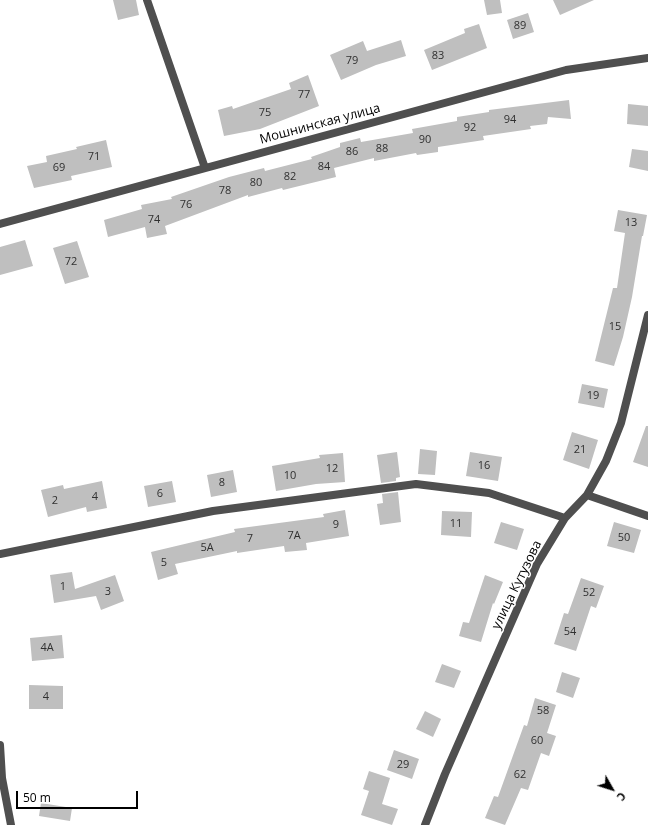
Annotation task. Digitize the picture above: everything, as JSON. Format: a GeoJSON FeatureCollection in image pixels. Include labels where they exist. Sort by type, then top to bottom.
{"type":"FeatureCollection","features":[{"type":"Feature","properties":{"kind":"street"},"geometry":{"type":"LineString","coordinates":[[147,0],[204,168]]}},
{"type":"Feature","properties":{"kind":"street","name":"Мошнинская улица"},"geometry":{"type":"LineString","coordinates":[[0,224],[566,70],[648,58]]}},
{"type":"Feature","properties":{"kind":"street","name":"улица Кутузова"},"geometry":{"type":"LineString","coordinates":[[425,825],[445,774],[537,564],[565,518],[587,495],[606,461],[621,423],[648,315]]}},
{"type":"Feature","properties":{"kind":"street"},"geometry":{"type":"LineString","coordinates":[[0,554],[213,511],[416,484],[488,493],[565,518]]}},
{"type":"Feature","properties":{"kind":"street"},"geometry":{"type":"LineString","coordinates":[[587,495],[648,516]]}},
{"type":"Feature","properties":{"kind":"street"},"geometry":{"type":"LineString","coordinates":[[0,745],[2,778],[12,825]]}},
{"type":"Feature","properties":{"kind":"building"},"geometry":{"type":"Polygon","coordinates":[[[113,0],[136,0],[139,15],[118,20],[113,0]]]}},
{"type":"Feature","properties":{"kind":"building"},"geometry":{"type":"Polygon","coordinates":[[[484,0],[500,0],[502,13],[487,15],[484,0]]]}},
{"type":"Feature","properties":{"kind":"building"},"geometry":{"type":"Polygon","coordinates":[[[553,0],[594,0],[560,15],[553,0]]]}},
{"type":"Feature","properties":{"kind":"building"},"geometry":{"type":"Polygon","coordinates":[[[528,13],[534,32],[513,39],[507,20],[528,13]]]}},
{"type":"Feature","properties":{"kind":"building"},"geometry":{"type":"Polygon","coordinates":[[[479,24],[487,48],[432,70],[424,50],[465,33],[464,29],[479,24]]]}},
{"type":"Feature","properties":{"kind":"building"},"geometry":{"type":"Polygon","coordinates":[[[401,40],[406,56],[376,65],[341,80],[330,55],[363,41],[367,51],[401,40]]]}},
{"type":"Feature","properties":{"kind":"building"},"geometry":{"type":"Polygon","coordinates":[[[308,75],[319,106],[260,129],[224,136],[218,110],[232,106],[233,109],[291,89],[289,83],[308,75]]]}},
{"type":"Feature","properties":{"kind":"building"},"geometry":{"type":"Polygon","coordinates":[[[569,100],[571,119],[548,117],[547,124],[530,126],[531,129],[483,136],[484,140],[438,147],[438,152],[417,155],[416,153],[374,161],[374,158],[334,168],[336,177],[283,190],[282,188],[248,197],[248,195],[165,226],[167,234],[147,238],[145,227],[108,237],[104,220],[142,209],[141,205],[172,199],[171,197],[229,177],[264,168],[265,171],[312,159],[311,157],[340,147],[340,143],[360,138],[361,142],[413,133],[412,129],[457,121],[457,117],[489,112],[489,110],[569,100]]]}},
{"type":"Feature","properties":{"kind":"building"},"geometry":{"type":"Polygon","coordinates":[[[628,104],[648,106],[648,126],[627,124],[628,104]]]}},
{"type":"Feature","properties":{"kind":"building"},"geometry":{"type":"Polygon","coordinates":[[[106,140],[112,167],[71,176],[72,180],[34,188],[27,166],[47,162],[46,156],[77,149],[76,147],[106,140]]]}},
{"type":"Feature","properties":{"kind":"building"},"geometry":{"type":"Polygon","coordinates":[[[632,149],[648,151],[648,171],[629,167],[632,149]]]}},
{"type":"Feature","properties":{"kind":"building"},"geometry":{"type":"Polygon","coordinates":[[[618,210],[647,215],[632,297],[623,337],[614,366],[595,361],[613,288],[617,288],[625,233],[614,231],[618,210]]]}},
{"type":"Feature","properties":{"kind":"building"},"geometry":{"type":"Polygon","coordinates":[[[25,240],[33,266],[0,275],[0,247],[25,240]]]}},
{"type":"Feature","properties":{"kind":"building"},"geometry":{"type":"Polygon","coordinates":[[[77,241],[89,277],[65,284],[53,248],[77,241]]]}},
{"type":"Feature","properties":{"kind":"building"},"geometry":{"type":"Polygon","coordinates":[[[582,384],[608,389],[604,408],[578,403],[582,384]]]}},
{"type":"Feature","properties":{"kind":"building"},"geometry":{"type":"Polygon","coordinates":[[[646,426],[648,426],[648,467],[633,462],[646,426]]]}},
{"type":"Feature","properties":{"kind":"building"},"geometry":{"type":"Polygon","coordinates":[[[572,432],[598,440],[589,469],[563,460],[572,432]]]}},
{"type":"Feature","properties":{"kind":"building"},"geometry":{"type":"Polygon","coordinates":[[[420,449],[437,451],[435,475],[418,474],[420,449]]]}},
{"type":"Feature","properties":{"kind":"building"},"geometry":{"type":"Polygon","coordinates":[[[397,452],[400,477],[396,478],[396,481],[381,483],[377,455],[397,452]]]}},
{"type":"Feature","properties":{"kind":"building"},"geometry":{"type":"Polygon","coordinates":[[[470,452],[502,457],[498,481],[466,476],[470,452]]]}},
{"type":"Feature","properties":{"kind":"building"},"geometry":{"type":"Polygon","coordinates":[[[343,453],[345,482],[316,484],[276,491],[272,466],[320,458],[319,455],[343,453]]]}},
{"type":"Feature","properties":{"kind":"building"},"geometry":{"type":"Polygon","coordinates":[[[233,470],[237,492],[211,497],[207,475],[233,470]]]}},
{"type":"Feature","properties":{"kind":"building"},"geometry":{"type":"Polygon","coordinates":[[[102,481],[107,508],[87,512],[86,507],[48,517],[41,490],[63,485],[64,489],[102,481]]]}},
{"type":"Feature","properties":{"kind":"building"},"geometry":{"type":"Polygon","coordinates":[[[172,481],[176,502],[148,507],[144,486],[172,481]]]}},
{"type":"Feature","properties":{"kind":"building"},"geometry":{"type":"Polygon","coordinates":[[[398,492],[401,522],[380,525],[377,504],[383,503],[382,494],[398,492]]]}},
{"type":"Feature","properties":{"kind":"building"},"geometry":{"type":"Polygon","coordinates":[[[345,510],[349,536],[306,543],[307,550],[285,552],[284,546],[237,553],[237,551],[175,564],[178,574],[158,580],[151,552],[235,532],[234,529],[324,517],[323,514],[345,510]]]}},
{"type":"Feature","properties":{"kind":"building"},"geometry":{"type":"Polygon","coordinates":[[[442,511],[472,512],[471,537],[441,535],[442,511]]]}},
{"type":"Feature","properties":{"kind":"building"},"geometry":{"type":"Polygon","coordinates":[[[501,522],[524,529],[517,550],[494,543],[501,522]]]}},
{"type":"Feature","properties":{"kind":"building"},"geometry":{"type":"Polygon","coordinates":[[[614,522],[641,530],[634,553],[607,546],[614,522]]]}},
{"type":"Feature","properties":{"kind":"building"},"geometry":{"type":"Polygon","coordinates":[[[72,572],[75,589],[115,575],[124,601],[101,610],[96,596],[54,603],[50,575],[72,572]]]}},
{"type":"Feature","properties":{"kind":"building"},"geometry":{"type":"Polygon","coordinates":[[[485,575],[503,582],[494,604],[493,603],[481,642],[459,636],[463,622],[469,623],[485,575]]]}},
{"type":"Feature","properties":{"kind":"building"},"geometry":{"type":"Polygon","coordinates":[[[581,578],[604,586],[596,608],[591,606],[576,651],[554,644],[564,613],[568,614],[581,578]]]}},
{"type":"Feature","properties":{"kind":"building"},"geometry":{"type":"Polygon","coordinates":[[[62,635],[64,658],[32,661],[30,638],[62,635]]]}},
{"type":"Feature","properties":{"kind":"building"},"geometry":{"type":"Polygon","coordinates":[[[442,664],[461,671],[454,688],[435,682],[442,664]]]}},
{"type":"Feature","properties":{"kind":"building"},"geometry":{"type":"Polygon","coordinates":[[[562,672],[580,678],[573,698],[556,692],[562,672]]]}},
{"type":"Feature","properties":{"kind":"building"},"geometry":{"type":"Polygon","coordinates":[[[29,685],[63,686],[63,709],[29,709],[29,685]]]}},
{"type":"Feature","properties":{"kind":"building"},"geometry":{"type":"Polygon","coordinates":[[[535,698],[556,705],[547,733],[556,736],[549,756],[541,753],[528,790],[521,788],[505,825],[485,818],[494,796],[498,797],[524,725],[527,726],[535,698]]]}},
{"type":"Feature","properties":{"kind":"building"},"geometry":{"type":"Polygon","coordinates":[[[425,711],[441,719],[433,737],[416,729],[425,711]]]}},
{"type":"Feature","properties":{"kind":"building"},"geometry":{"type":"Polygon","coordinates":[[[394,750],[419,759],[412,779],[387,770],[394,750]]]}},
{"type":"Feature","properties":{"kind":"building"},"geometry":{"type":"Polygon","coordinates":[[[369,771],[390,778],[382,804],[398,809],[392,825],[361,815],[369,791],[363,789],[369,771]]]}},
{"type":"Feature","properties":{"kind":"building"},"geometry":{"type":"Polygon","coordinates":[[[41,803],[72,808],[70,821],[39,816],[41,803]]]}}]}
